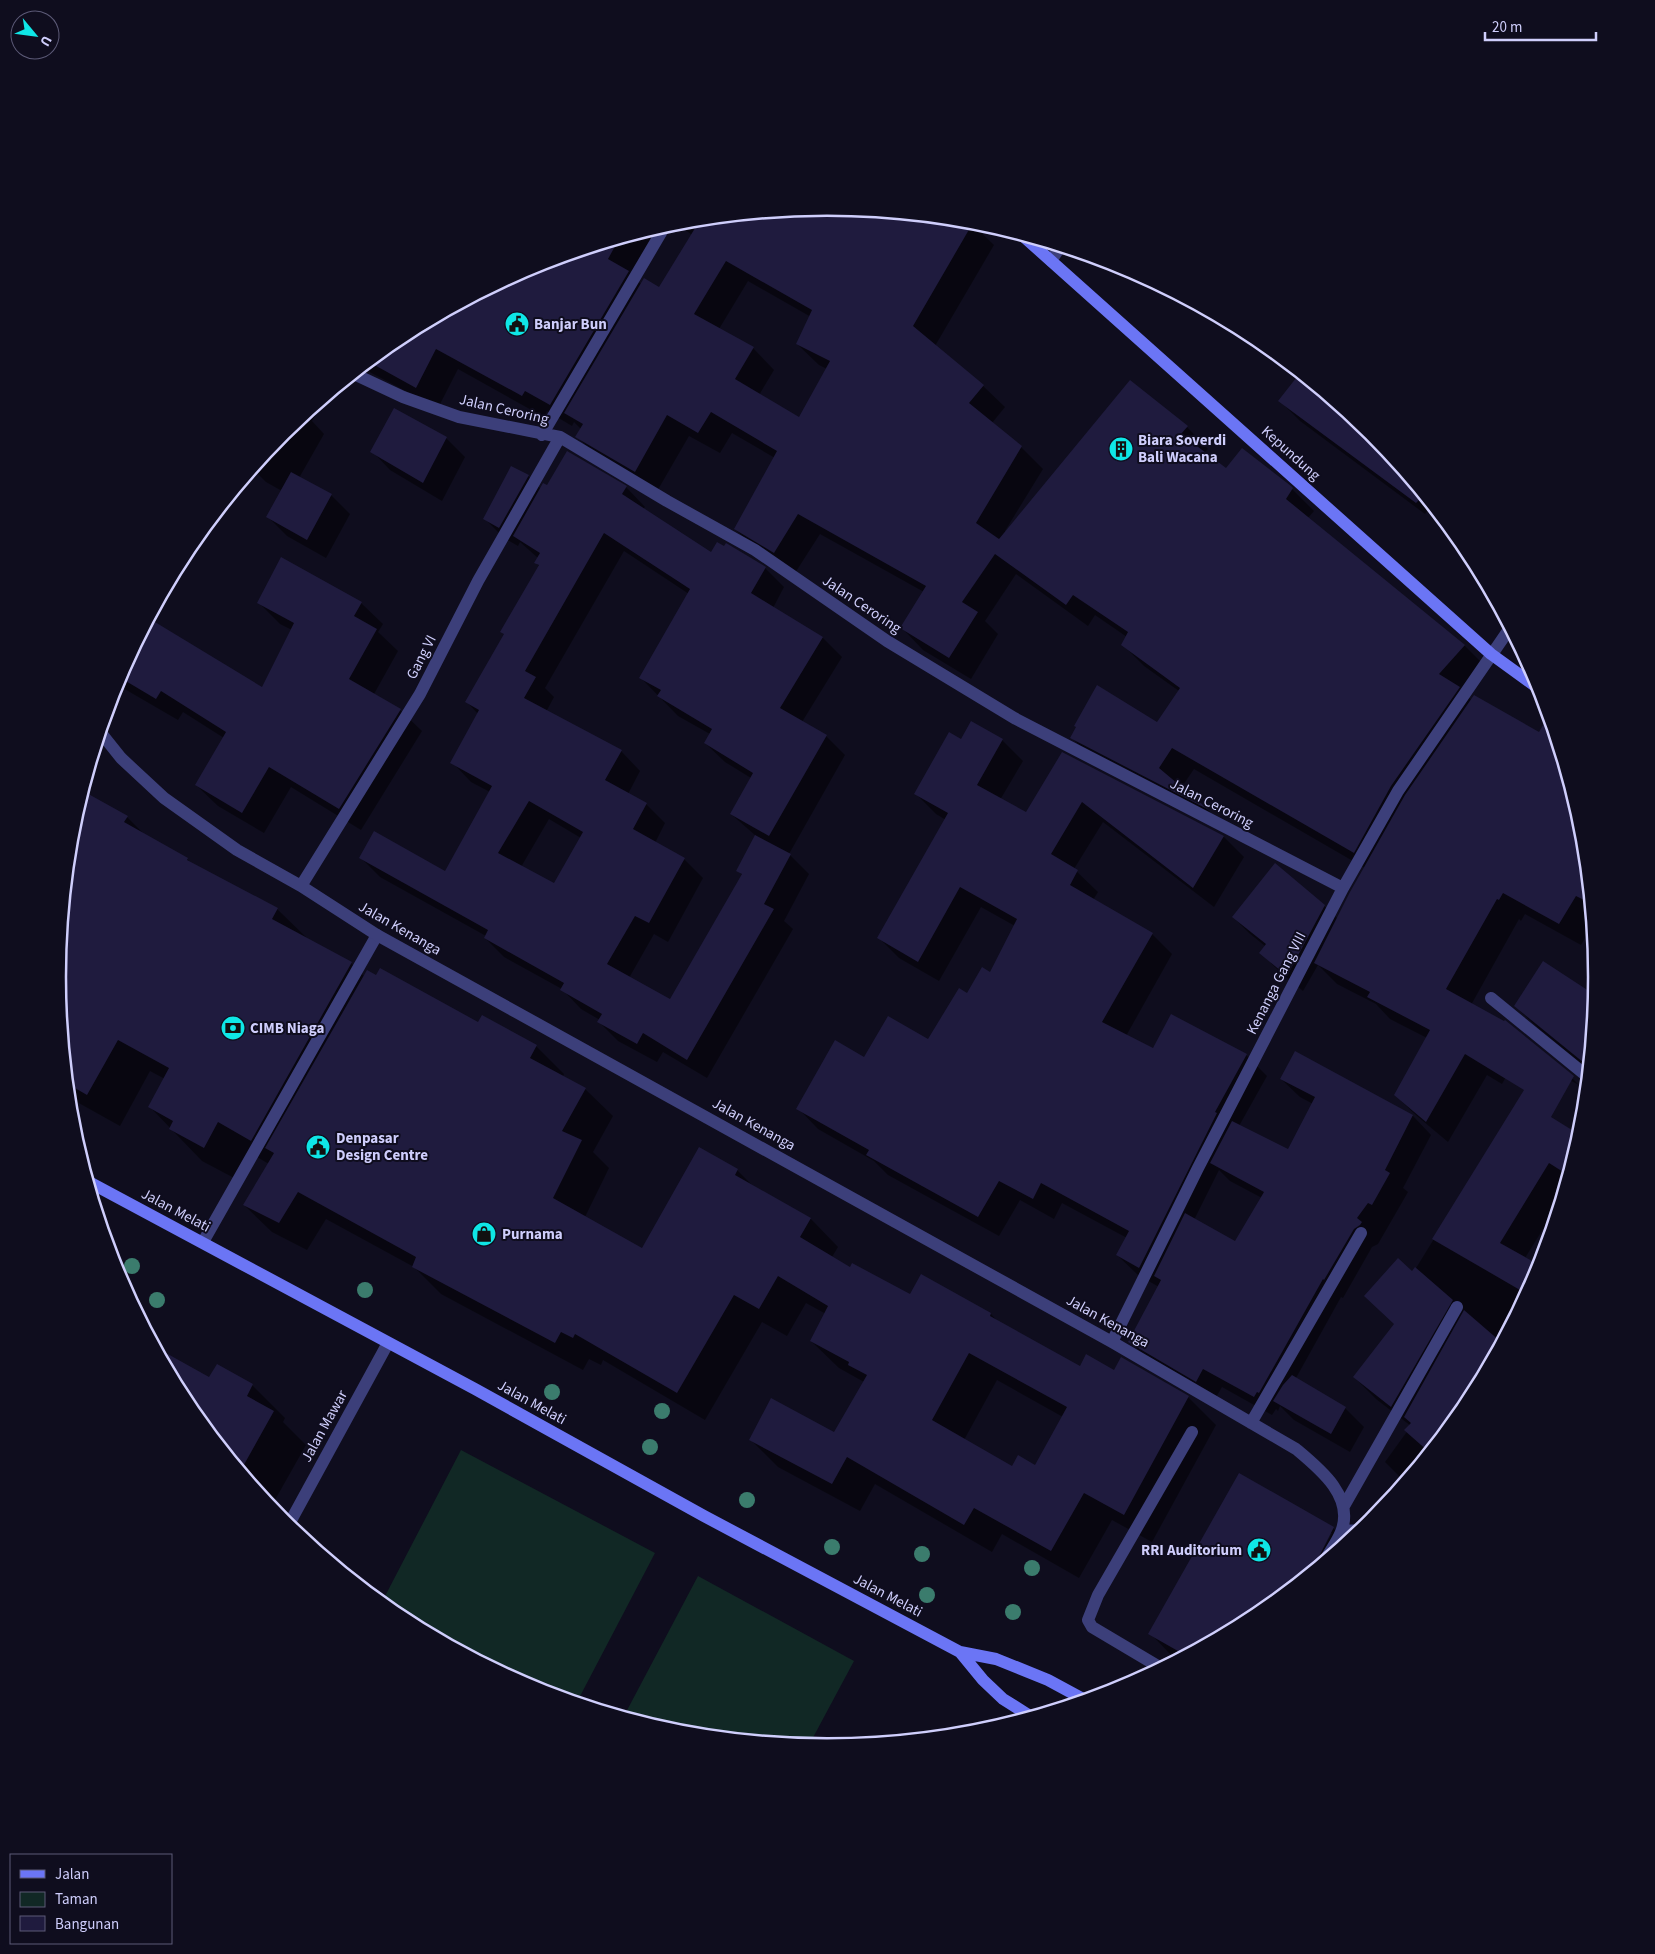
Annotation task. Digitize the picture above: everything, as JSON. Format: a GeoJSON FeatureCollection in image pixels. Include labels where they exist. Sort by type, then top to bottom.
{"type":"FeatureCollection","features":[{"type":"Feature","properties":{"kind":"street"},"geometry":{"type":"LineString","coordinates":[[542,435],[660,235]]}},
{"type":"Feature","properties":{"kind":"street","name":"Kepundung"},"geometry":{"type":"LineString","coordinates":[[1033,244],[1491,654],[1529,682]]}},
{"type":"Feature","properties":{"kind":"street"},"geometry":{"type":"LineString","coordinates":[[1052,261],[1057,252]]}},
{"type":"Feature","properties":{"kind":"street","name":"Jalan Ceroring"},"geometry":{"type":"LineString","coordinates":[[360,377],[403,397],[458,416],[560,438],[755,550],[887,641],[1016,719],[1342,888]]}},
{"type":"Feature","properties":{"kind":"street","name":"Gang VI"},"geometry":{"type":"LineString","coordinates":[[301,886],[420,694],[478,582],[560,438]]}},
{"type":"Feature","properties":{"kind":"street","name":"Kenanga Gang VIII"},"geometry":{"type":"LineString","coordinates":[[1112,1342],[1198,1168],[1342,888],[1398,791],[1506,633]]}},
{"type":"Feature","properties":{"kind":"street","name":"Jalan Kenanga"},"geometry":{"type":"LineString","coordinates":[[105,738],[121,758],[164,798],[237,850],[301,886],[377,935],[1112,1342],[1296,1449],[1319,1468],[1337,1490],[1344,1506]]}},
{"type":"Feature","properties":{"kind":"street"},"geometry":{"type":"LineString","coordinates":[[202,1242],[377,935]]}},
{"type":"Feature","properties":{"kind":"street"},"geometry":{"type":"LineString","coordinates":[[1490,998],[1582,1072]]}},
{"type":"Feature","properties":{"kind":"street","name":"Jalan Melati"},"geometry":{"type":"LineString","coordinates":[[96,1186],[704,1516],[960,1652],[996,1659],[1048,1680],[1077,1696]]}},
{"type":"Feature","properties":{"kind":"street"},"geometry":{"type":"LineString","coordinates":[[1251,1423],[1361,1233]]}},
{"type":"Feature","properties":{"kind":"street"},"geometry":{"type":"LineString","coordinates":[[1334,1544],[1342,1531],[1344,1506],[1457,1307]]}},
{"type":"Feature","properties":{"kind":"street","name":"Jalan Mawar"},"geometry":{"type":"LineString","coordinates":[[292,1518],[388,1343]]}},
{"type":"Feature","properties":{"kind":"street"},"geometry":{"type":"LineString","coordinates":[[1153,1665],[1092,1627],[1088,1620],[1098,1595],[1192,1432]]}},
{"type":"Feature","properties":{"kind":"street"},"geometry":{"type":"LineString","coordinates":[[1342,1531],[1349,1531]]}},
{"type":"Feature","properties":{"kind":"street","name":"Jalan Melati"},"geometry":{"type":"LineString","coordinates":[[960,1652],[983,1680],[1003,1698],[1024,1712]]}},
{"type":"Feature","properties":{"kind":"green space"},"geometry":{"type":"Polygon","coordinates":[[[461,1450],[655,1553],[580,1697],[491,1660],[447,1636],[385,1596],[461,1450]]]}},
{"type":"Feature","properties":{"kind":"green space"},"geometry":{"type":"Polygon","coordinates":[[[698,1576],[854,1661],[813,1738],[778,1737],[728,1732],[679,1724],[627,1711],[698,1576]]]}},
{"type":"Feature","properties":{"kind":"building"},"geometry":{"type":"Polygon","coordinates":[[[828,216],[877,217],[969,229],[913,326],[984,385],[969,403],[1022,446],[976,523],[999,539],[1130,380],[1188,426],[1181,434],[1226,468],[1242,448],[1291,486],[1293,488],[1286,499],[1465,645],[1439,674],[1460,687],[1391,786],[1354,853],[1172,748],[1159,768],[1209,810],[1070,738],[1076,727],[1074,726],[1097,685],[1157,722],[1180,688],[1121,645],[1128,632],[1073,595],[1066,605],[995,554],[962,602],[978,612],[949,658],[900,628],[926,586],[798,514],[774,553],[734,529],[777,451],[711,412],[698,433],[667,415],[635,472],[575,437],[583,424],[564,413],[644,278],[659,287],[696,227],[778,217],[828,216]],[[726,261],[694,314],[754,347],[735,379],[799,417],[830,361],[796,344],[812,310],[726,261]]]}},
{"type":"Feature","properties":{"kind":"building","name":"Banjar Bun"},"geometry":{"type":"Polygon","coordinates":[[[615,247],[608,259],[629,271],[550,405],[525,391],[522,396],[436,349],[416,388],[375,365],[447,318],[491,294],[536,274],[583,256],[615,247]]]}},
{"type":"Feature","properties":{"kind":"building"},"geometry":{"type":"Polygon","coordinates":[[[1296,378],[1366,439],[1400,475],[1419,500],[1416,503],[1278,401],[1296,378]]]}},
{"type":"Feature","properties":{"kind":"building"},"geometry":{"type":"Polygon","coordinates":[[[394,408],[447,437],[423,483],[370,452],[394,408]]]}},
{"type":"Feature","properties":{"kind":"building"},"geometry":{"type":"Polygon","coordinates":[[[567,451],[627,486],[622,494],[711,552],[717,542],[724,546],[726,543],[766,567],[751,593],[823,637],[780,708],[827,735],[769,836],[730,814],[753,773],[704,743],[712,729],[657,696],[661,690],[639,678],[690,589],[604,533],[525,671],[536,677],[524,698],[622,750],[605,780],[647,803],[633,829],[685,858],[649,923],[635,916],[607,964],[670,999],[742,874],[736,871],[755,835],[791,854],[764,904],[774,909],[687,1060],[643,1033],[637,1044],[597,1022],[602,1014],[560,990],[564,983],[484,938],[488,930],[359,858],[374,831],[445,871],[492,786],[450,763],[479,710],[465,702],[504,634],[500,632],[539,565],[534,563],[540,553],[513,536],[543,483],[547,485],[567,451]],[[529,801],[498,853],[554,883],[583,832],[529,801]]]}},
{"type":"Feature","properties":{"kind":"building"},"geometry":{"type":"Polygon","coordinates":[[[511,466],[529,475],[499,528],[483,519],[511,466]]]}},
{"type":"Feature","properties":{"kind":"building"},"geometry":{"type":"Polygon","coordinates":[[[291,472],[332,494],[307,540],[266,517],[291,472]]]}},
{"type":"Feature","properties":{"kind":"building"},"geometry":{"type":"Polygon","coordinates":[[[281,557],[362,602],[354,616],[377,629],[349,679],[401,709],[339,809],[269,767],[242,813],[195,785],[226,732],[161,691],[156,699],[126,681],[155,622],[262,687],[294,623],[257,603],[281,557]]]}},
{"type":"Feature","properties":{"kind":"building"},"geometry":{"type":"Polygon","coordinates":[[[1474,695],[1539,732],[1545,723],[1563,780],[1574,828],[1584,900],[1576,896],[1559,924],[1503,893],[1499,900],[1497,899],[1446,989],[1505,1020],[1574,1076],[1551,1117],[1573,1131],[1563,1172],[1549,1163],[1500,1243],[1533,1262],[1521,1290],[1432,1239],[1524,1090],[1465,1054],[1426,1122],[1394,1095],[1430,1030],[1367,997],[1370,992],[1314,963],[1350,892],[1405,795],[1474,695]]]}},
{"type":"Feature","properties":{"kind":"building"},"geometry":{"type":"Polygon","coordinates":[[[971,721],[1003,739],[977,785],[1026,812],[1062,752],[1224,836],[1193,888],[1082,802],[1051,854],[1078,870],[1070,885],[1153,933],[1102,1022],[1153,1048],[1171,1014],[1247,1054],[1215,1112],[1217,1113],[1139,1268],[1116,1255],[1129,1231],[1041,1183],[1033,1199],[999,1181],[978,1217],[866,1155],[869,1150],[796,1109],[835,1040],[864,1057],[888,1016],[928,1039],[959,988],[967,993],[982,967],[990,972],[1017,919],[960,887],[918,962],[877,938],[948,813],[914,794],[949,732],[961,739],[971,721]]]}},
{"type":"Feature","properties":{"kind":"building"},"geometry":{"type":"Polygon","coordinates":[[[89,794],[128,816],[124,822],[188,858],[187,860],[278,908],[272,919],[352,962],[251,1141],[218,1122],[204,1148],[169,1129],[173,1121],[148,1107],[169,1068],[118,1040],[87,1095],[75,1088],[68,1027],[66,977],[68,927],[73,878],[89,794]]]}},
{"type":"Feature","properties":{"kind":"building"},"geometry":{"type":"Polygon","coordinates":[[[1275,863],[1325,905],[1287,976],[1259,953],[1266,944],[1232,917],[1275,863]]]}},
{"type":"Feature","properties":{"kind":"building"},"geometry":{"type":"Polygon","coordinates":[[[1543,961],[1588,991],[1583,1062],[1514,1006],[1543,961]]]}},
{"type":"Feature","properties":{"kind":"building"},"geometry":{"type":"Polygon","coordinates":[[[380,968],[478,1022],[482,1015],[537,1045],[530,1058],[586,1088],[562,1131],[582,1140],[553,1198],[642,1248],[699,1147],[738,1169],[735,1175],[811,1218],[800,1237],[850,1267],[852,1263],[910,1294],[921,1274],[991,1313],[990,1316],[1080,1366],[1086,1354],[1114,1370],[1121,1357],[1189,1396],[1124,1515],[1084,1493],[1051,1551],[974,1508],[964,1525],[847,1457],[832,1484],[749,1440],[771,1398],[834,1432],[867,1375],[848,1365],[849,1362],[810,1341],[828,1306],[778,1276],[759,1309],[734,1295],[677,1393],[575,1334],[573,1338],[561,1332],[555,1343],[412,1267],[416,1257],[298,1192],[279,1223],[243,1205],[274,1153],[265,1148],[367,970],[376,975],[380,968]],[[969,1353],[932,1420],[1012,1466],[1018,1455],[1035,1465],[1067,1407],[969,1353]]]}},
{"type":"Feature","properties":{"kind":"building"},"geometry":{"type":"Polygon","coordinates":[[[1295,1051],[1413,1115],[1385,1170],[1390,1173],[1372,1205],[1368,1203],[1357,1218],[1362,1222],[1354,1229],[1323,1279],[1259,1393],[1257,1392],[1254,1397],[1203,1369],[1196,1382],[1128,1342],[1161,1280],[1154,1276],[1185,1213],[1235,1241],[1264,1192],[1210,1163],[1232,1121],[1288,1149],[1315,1097],[1280,1079],[1295,1051]]]}},
{"type":"Feature","properties":{"kind":"building"},"geometry":{"type":"Polygon","coordinates":[[[1398,1258],[1412,1271],[1415,1267],[1453,1300],[1391,1407],[1353,1377],[1394,1324],[1364,1296],[1398,1258]]]}},
{"type":"Feature","properties":{"kind":"building"},"geometry":{"type":"Polygon","coordinates":[[[1464,1310],[1497,1339],[1487,1358],[1460,1400],[1425,1448],[1404,1430],[1411,1423],[1404,1417],[1464,1310]]]}},
{"type":"Feature","properties":{"kind":"building"},"geometry":{"type":"Polygon","coordinates":[[[165,1353],[209,1377],[217,1364],[253,1384],[247,1396],[274,1411],[244,1465],[195,1400],[165,1353]]]}},
{"type":"Feature","properties":{"kind":"building"},"geometry":{"type":"Polygon","coordinates":[[[1292,1375],[1346,1407],[1331,1434],[1273,1401],[1292,1375]]]}},
{"type":"Feature","properties":{"kind":"building","name":"RRI Auditorium"},"geometry":{"type":"Polygon","coordinates":[[[1239,1473],[1334,1527],[1318,1558],[1291,1581],[1250,1610],[1208,1636],[1179,1652],[1148,1634],[1239,1473]]]}},
{"type":"Feature","properties":{"kind":"place","name":"Banjar Bun"},"geometry":{"type":"Point","coordinates":[517,324]}},
{"type":"Feature","properties":{"kind":"place","name":"Biara Soverdi Bali Wacana"},"geometry":{"type":"Point","coordinates":[1121,449]}},
{"type":"Feature","properties":{"kind":"place","name":"CIMB Niaga"},"geometry":{"type":"Point","coordinates":[233,1028]}},
{"type":"Feature","properties":{"kind":"place","name":"Denpasar Design Centre"},"geometry":{"type":"Point","coordinates":[318,1147]}},
{"type":"Feature","properties":{"kind":"place","name":"Purnama"},"geometry":{"type":"Point","coordinates":[484,1234]}},
{"type":"Feature","properties":{"kind":"place","name":"RRI Auditorium"},"geometry":{"type":"Point","coordinates":[1259,1550]}}]}
